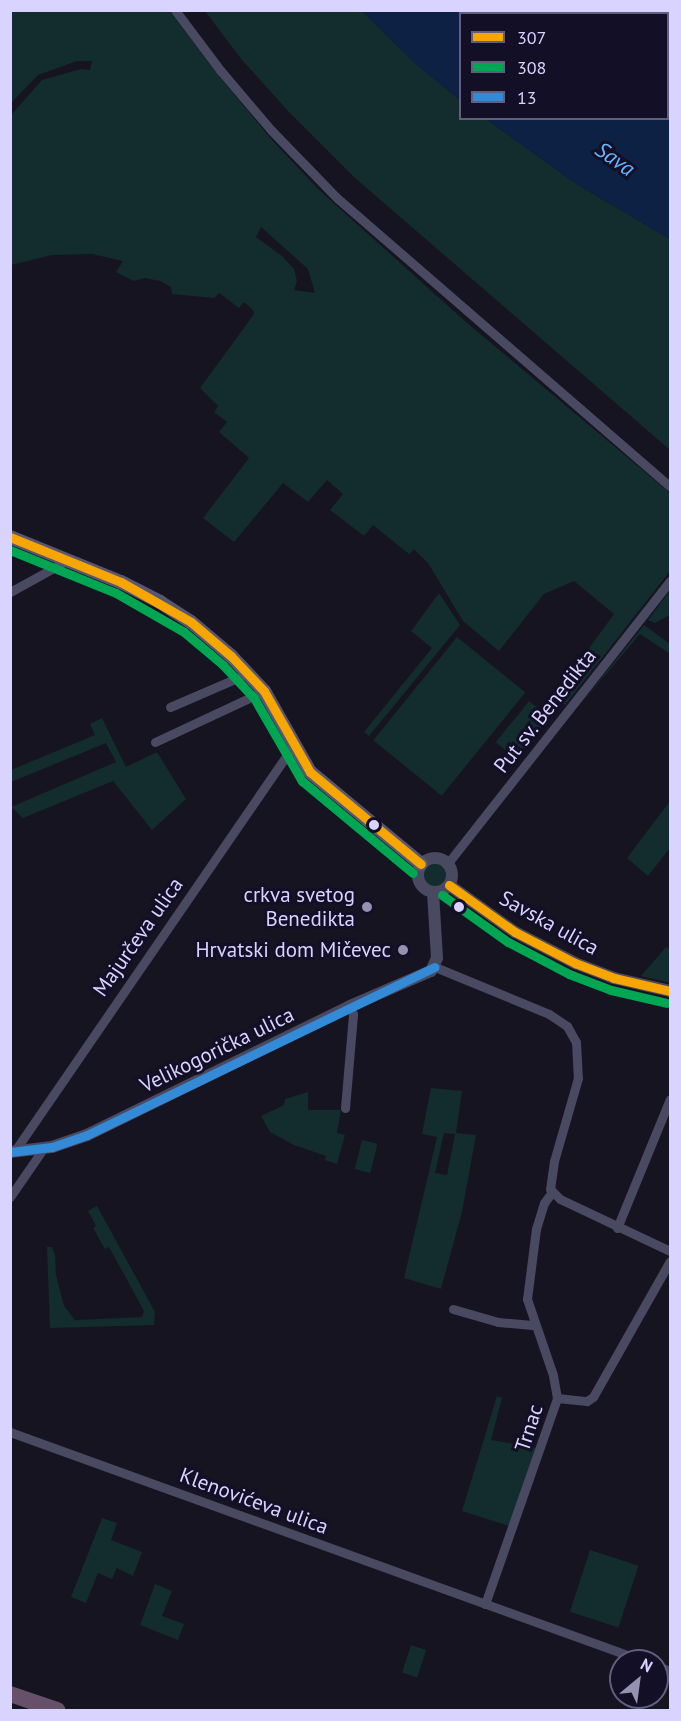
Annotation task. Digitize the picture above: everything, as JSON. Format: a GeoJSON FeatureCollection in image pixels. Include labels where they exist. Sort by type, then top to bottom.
{"type":"FeatureCollection","features":[{"type":"Feature","properties":{"kind":"highway"},"geometry":{"type":"LineString","coordinates":[[10,1694],[57,1710]]}},
{"type":"Feature","properties":{"kind":"main road"},"geometry":{"type":"LineString","coordinates":[[12,539],[122,582],[178,612],[249,673],[264,691],[310,772],[323,786],[421,864]]}},
{"type":"Feature","properties":{"kind":"street"},"geometry":{"type":"LineString","coordinates":[[175,10],[220,70],[271,130],[337,198],[670,486]]}},
{"type":"Feature","properties":{"kind":"street"},"geometry":{"type":"LineString","coordinates":[[10,592],[68,560]]}},
{"type":"Feature","properties":{"kind":"street","name":"Put sv. Benedikta"},"geometry":{"type":"LineString","coordinates":[[448,863],[670,581]]}},
{"type":"Feature","properties":{"kind":"street"},"geometry":{"type":"LineString","coordinates":[[170,707],[249,673]]}},
{"type":"Feature","properties":{"kind":"street"},"geometry":{"type":"LineString","coordinates":[[155,742],[264,691]]}},
{"type":"Feature","properties":{"kind":"street","name":"Majurčeva ulica"},"geometry":{"type":"LineString","coordinates":[[12,1152],[294,744]]}},
{"type":"Feature","properties":{"kind":"street"},"geometry":{"type":"LineString","coordinates":[[435,858],[448,863],[452,876],[449,885],[441,891],[433,892],[419,884],[417,872],[421,864],[435,858]]}},
{"type":"Feature","properties":{"kind":"street","name":"Savska ulica"},"geometry":{"type":"LineString","coordinates":[[449,885],[515,932],[575,963],[614,978],[670,991]]}},
{"type":"Feature","properties":{"kind":"street"},"geometry":{"type":"LineString","coordinates":[[433,892],[437,953],[435,967]]}},
{"type":"Feature","properties":{"kind":"street","name":"Velikogorička ulica"},"geometry":{"type":"LineString","coordinates":[[12,1152],[43,1149],[87,1135],[350,1006],[411,977],[431,971],[435,967]]}},
{"type":"Feature","properties":{"kind":"street","name":"Trnac"},"geometry":{"type":"LineString","coordinates":[[435,967],[549,1014],[567,1026],[573,1034],[578,1055],[578,1078],[554,1161],[550,1184],[552,1192],[544,1203],[529,1274],[527,1299],[553,1375],[557,1398],[485,1604]]}},
{"type":"Feature","properties":{"kind":"street"},"geometry":{"type":"LineString","coordinates":[[345,1108],[353,1014],[350,1006]]}},
{"type":"Feature","properties":{"kind":"street"},"geometry":{"type":"LineString","coordinates":[[617,1228],[670,1099]]}},
{"type":"Feature","properties":{"kind":"street"},"geometry":{"type":"LineString","coordinates":[[10,1197],[43,1149]]}},
{"type":"Feature","properties":{"kind":"street"},"geometry":{"type":"LineString","coordinates":[[552,1192],[560,1199],[617,1228],[670,1251]]}},
{"type":"Feature","properties":{"kind":"street"},"geometry":{"type":"LineString","coordinates":[[557,1398],[587,1401],[596,1394],[670,1261]]}},
{"type":"Feature","properties":{"kind":"street"},"geometry":{"type":"LineString","coordinates":[[453,1309],[498,1322],[535,1325]]}},
{"type":"Feature","properties":{"kind":"street","name":"Klenovićeva ulica"},"geometry":{"type":"LineString","coordinates":[[10,1432],[611,1649]]}},
{"type":"Feature","properties":{"kind":"green space"},"geometry":{"type":"Polygon","coordinates":[[[11,10],[170,11],[218,75],[272,140],[319,190],[466,322],[670,493],[670,571],[565,705],[554,696],[614,614],[574,581],[544,594],[499,651],[463,621],[428,563],[414,549],[409,554],[373,525],[364,536],[330,510],[343,494],[327,480],[308,502],[283,483],[234,542],[203,518],[249,458],[219,432],[227,422],[214,412],[218,406],[200,388],[254,314],[253,310],[244,302],[239,308],[219,293],[214,298],[172,294],[171,287],[160,281],[145,278],[134,281],[116,272],[123,261],[92,254],[52,255],[11,265],[11,115],[42,80],[81,69],[90,70],[92,61],[77,61],[38,75],[11,103],[11,10]],[[261,227],[256,237],[282,256],[294,269],[297,281],[294,290],[315,293],[308,269],[261,227]]]}},
{"type":"Feature","properties":{"kind":"green space"},"geometry":{"type":"Polygon","coordinates":[[[205,11],[362,11],[416,64],[459,99],[459,120],[487,120],[578,185],[670,239],[670,450],[355,178],[289,112],[242,60],[205,11]]]}},
{"type":"Feature","properties":{"kind":"green space"},"geometry":{"type":"Polygon","coordinates":[[[670,11],[670,68],[669,12],[562,12],[670,11]]]}},
{"type":"Feature","properties":{"kind":"green space"},"geometry":{"type":"Polygon","coordinates":[[[670,591],[670,615],[655,623],[648,620],[670,591]]]}},
{"type":"Feature","properties":{"kind":"green space"},"geometry":{"type":"Polygon","coordinates":[[[439,593],[460,625],[369,736],[364,732],[432,648],[411,631],[439,593]]]}},
{"type":"Feature","properties":{"kind":"green space"},"geometry":{"type":"Polygon","coordinates":[[[644,625],[670,644],[669,653],[640,634],[574,712],[644,625]]]}},
{"type":"Feature","properties":{"kind":"green space"},"geometry":{"type":"Polygon","coordinates":[[[457,637],[525,692],[442,796],[373,740],[457,637]]]}},
{"type":"Feature","properties":{"kind":"green space"},"geometry":{"type":"Polygon","coordinates":[[[529,701],[549,717],[516,759],[496,742],[529,701]]]}},
{"type":"Feature","properties":{"kind":"green space"},"geometry":{"type":"Polygon","coordinates":[[[102,718],[126,767],[157,752],[186,799],[152,830],[113,781],[23,818],[11,807],[116,762],[106,743],[11,782],[11,770],[95,735],[90,724],[102,718]]]}},
{"type":"Feature","properties":{"kind":"green space"},"geometry":{"type":"Polygon","coordinates":[[[670,801],[670,848],[648,876],[627,858],[670,801]]]}},
{"type":"Feature","properties":{"kind":"green space"},"geometry":{"type":"Polygon","coordinates":[[[435,864],[440,865],[446,871],[446,881],[440,887],[435,888],[430,887],[424,881],[423,876],[424,871],[430,865],[435,864]]]}},
{"type":"Feature","properties":{"kind":"green space"},"geometry":{"type":"Polygon","coordinates":[[[666,947],[670,949],[670,983],[641,976],[666,947]]]}},
{"type":"Feature","properties":{"kind":"green space"},"geometry":{"type":"Polygon","coordinates":[[[431,1088],[462,1091],[456,1133],[476,1135],[462,1212],[441,1289],[404,1278],[437,1137],[422,1134],[431,1088]],[[444,1133],[435,1173],[447,1175],[455,1134],[444,1133]]]}},
{"type":"Feature","properties":{"kind":"green space"},"geometry":{"type":"Polygon","coordinates":[[[308,1092],[308,1110],[341,1110],[337,1133],[345,1135],[337,1164],[325,1160],[326,1156],[294,1145],[270,1132],[261,1116],[284,1105],[285,1099],[308,1092]]]}},
{"type":"Feature","properties":{"kind":"green space"},"geometry":{"type":"Polygon","coordinates":[[[362,1140],[378,1144],[370,1173],[355,1169],[362,1140]]]}},
{"type":"Feature","properties":{"kind":"green space"},"geometry":{"type":"Polygon","coordinates":[[[97,1206],[155,1312],[154,1325],[50,1328],[47,1247],[52,1247],[55,1255],[56,1275],[64,1306],[75,1320],[142,1317],[144,1311],[109,1247],[105,1249],[93,1228],[96,1226],[88,1211],[97,1206]]]}},
{"type":"Feature","properties":{"kind":"green space"},"geometry":{"type":"Polygon","coordinates":[[[497,1396],[502,1398],[491,1440],[537,1448],[509,1526],[462,1511],[497,1396]]]}},
{"type":"Feature","properties":{"kind":"green space"},"geometry":{"type":"Polygon","coordinates":[[[102,1518],[117,1523],[111,1540],[142,1552],[133,1576],[117,1568],[112,1579],[98,1573],[86,1603],[71,1597],[102,1518]]]}},
{"type":"Feature","properties":{"kind":"green space"},"geometry":{"type":"Polygon","coordinates":[[[590,1550],[639,1566],[618,1628],[570,1612],[590,1550]]]}},
{"type":"Feature","properties":{"kind":"green space"},"geometry":{"type":"Polygon","coordinates":[[[155,1584],[172,1591],[162,1616],[184,1624],[178,1640],[140,1625],[155,1584]]]}},
{"type":"Feature","properties":{"kind":"green space"},"geometry":{"type":"Polygon","coordinates":[[[411,1645],[426,1650],[417,1678],[402,1673],[411,1645]]]}},
{"type":"Feature","properties":{"kind":"water"},"geometry":{"type":"Polygon","coordinates":[[[362,11],[551,12],[459,12],[459,99],[416,64],[362,11]]]}},
{"type":"Feature","properties":{"kind":"water","name":"Sava"},"geometry":{"type":"Polygon","coordinates":[[[670,96],[670,239],[578,185],[487,120],[669,120],[670,96]]]}},
{"type":"Feature","properties":{"kind":"transit line","name":"307"},"geometry":{"type":"LineString","coordinates":[[10,537],[121,582],[191,622],[231,656],[264,691],[310,772],[421,864]]}},
{"type":"Feature","properties":{"kind":"transit line","name":"308"},"geometry":{"type":"LineString","coordinates":[[10,550],[116,593],[184,632],[223,665],[254,698],[302,781],[413,873]]}},
{"type":"Feature","properties":{"kind":"transit line","name":"307"},"geometry":{"type":"LineString","coordinates":[[449,885],[515,932],[575,963],[614,978],[670,991]]}},
{"type":"Feature","properties":{"kind":"transit line","name":"308"},"geometry":{"type":"LineString","coordinates":[[442,895],[508,942],[569,974],[611,990],[667,1003]]}},
{"type":"Feature","properties":{"kind":"transit line","name":"13"},"geometry":{"type":"LineString","coordinates":[[10,1152],[52,1147],[87,1135],[435,967]]}},
{"type":"Feature","properties":{"kind":"place","name":"crkva svetog Benedikta"},"geometry":{"type":"Point","coordinates":[367,907]}},
{"type":"Feature","properties":{"kind":"place","name":"Hrvatski dom Mičevec"},"geometry":{"type":"Point","coordinates":[403,950]}}]}
